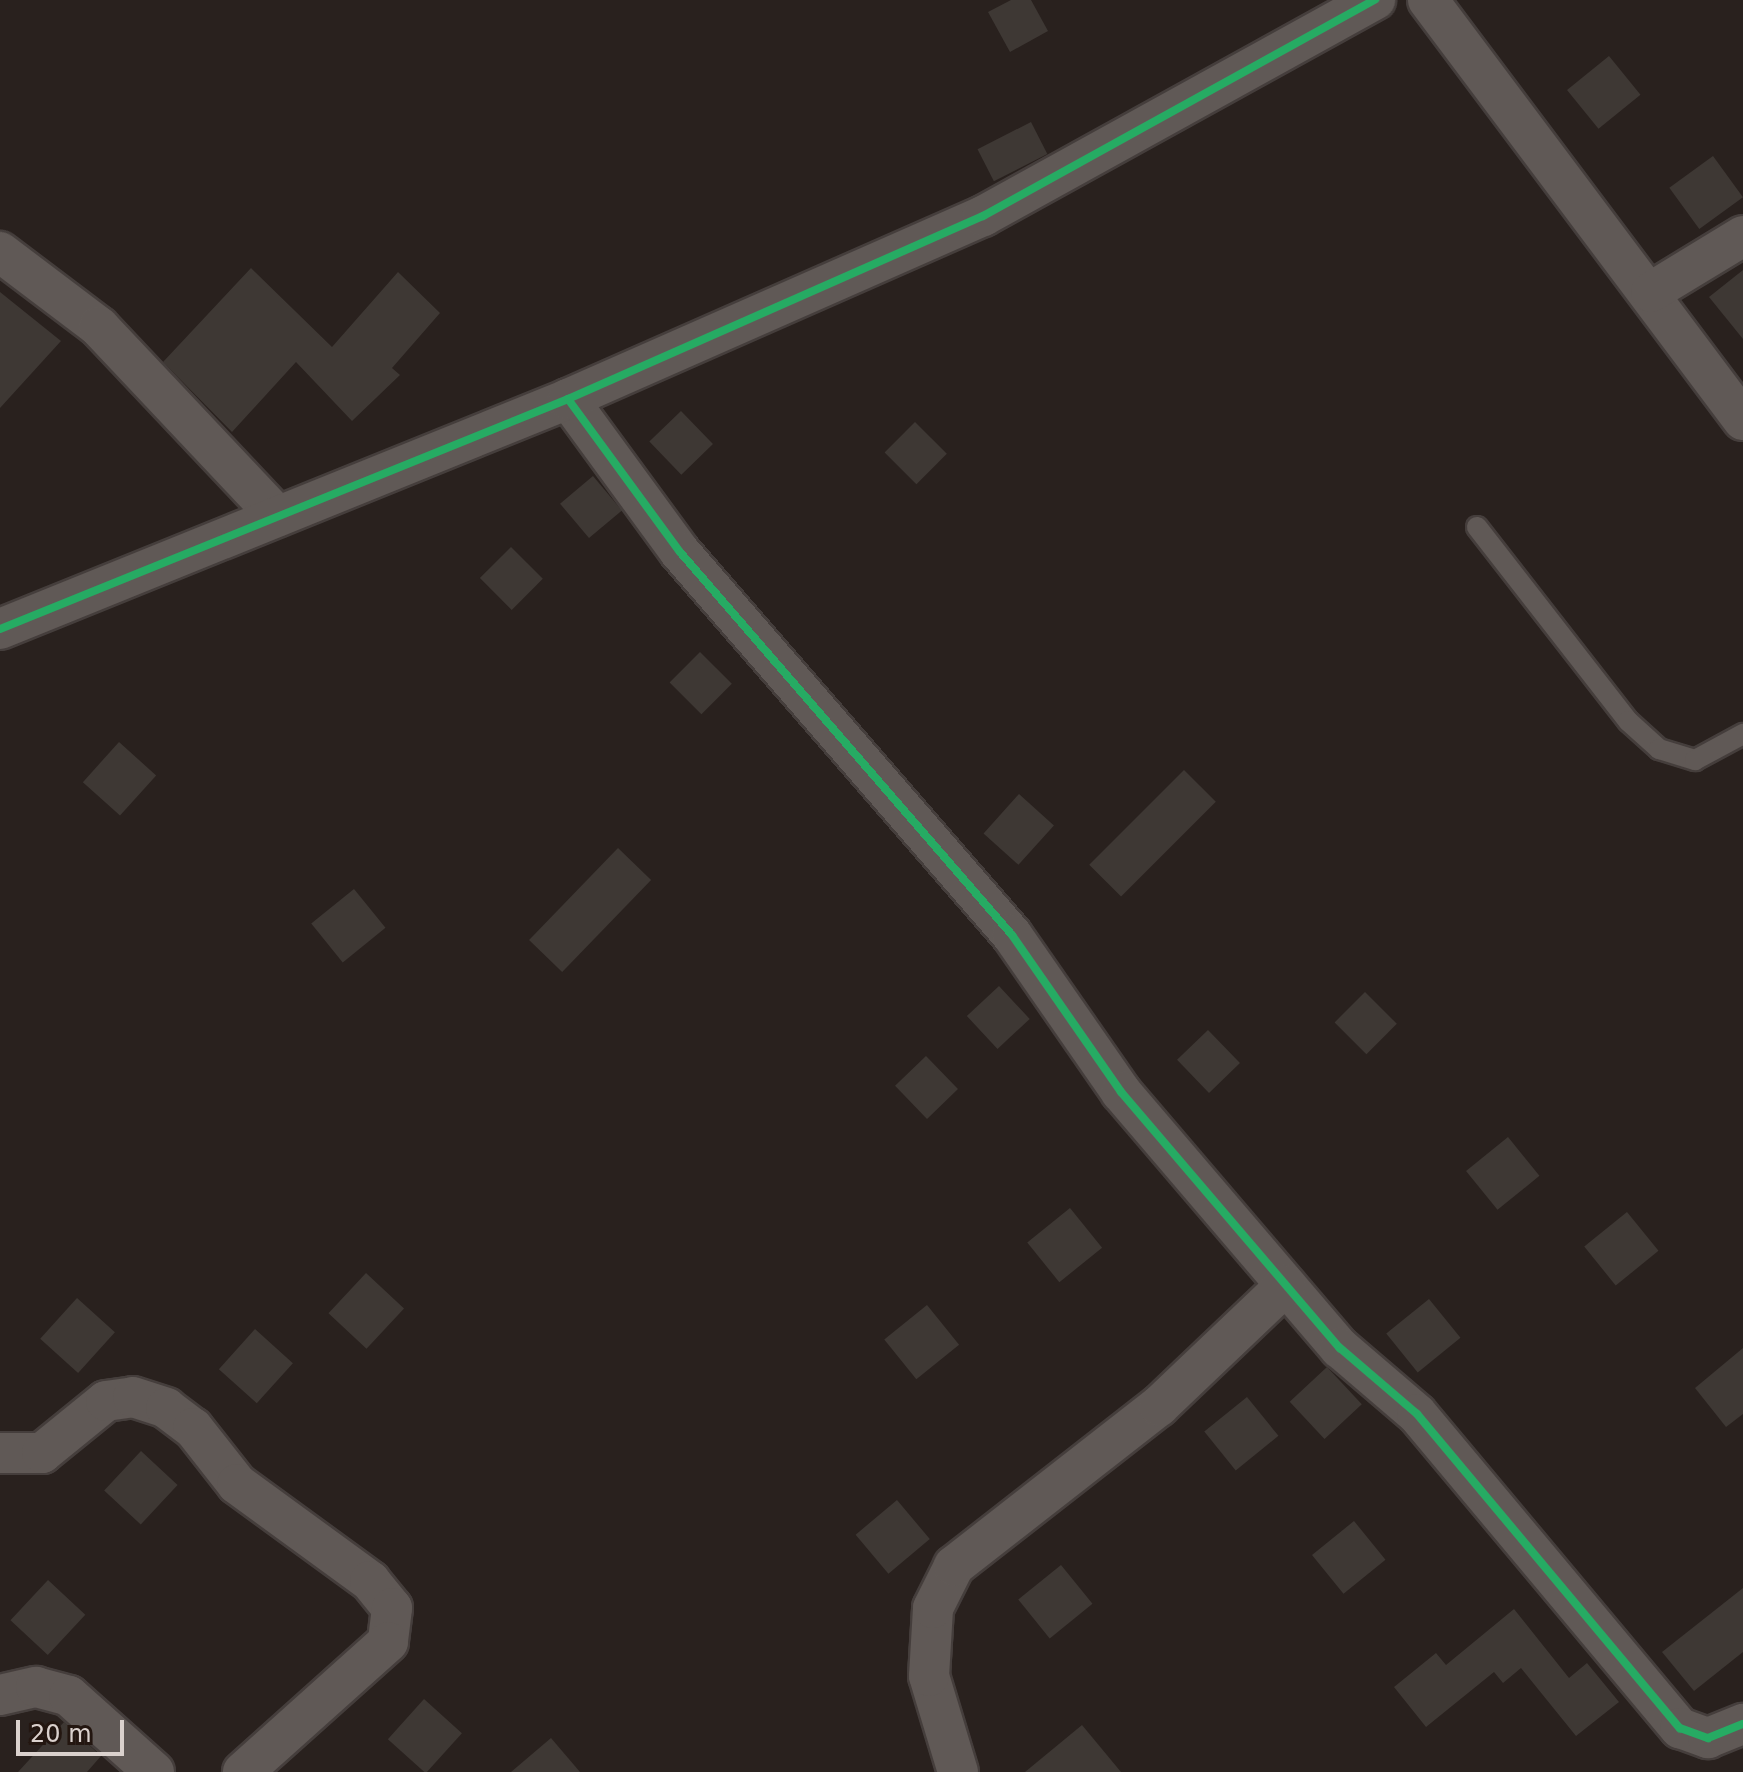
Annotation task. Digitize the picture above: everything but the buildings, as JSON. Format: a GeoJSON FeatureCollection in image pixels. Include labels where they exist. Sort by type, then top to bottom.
{"type":"FeatureCollection","features":[{"type":"Feature","properties":{"kind":"street"},"geometry":{"type":"LineString","coordinates":[[0,629],[568,399],[983,216],[1375,0]]}},
{"type":"Feature","properties":{"kind":"street"},"geometry":{"type":"LineString","coordinates":[[1428,0],[1651,292],[1743,420]]}},
{"type":"Feature","properties":{"kind":"street"},"geometry":{"type":"LineString","coordinates":[[1651,292],[1743,236]]}},
{"type":"Feature","properties":{"kind":"street"},"geometry":{"type":"LineString","coordinates":[[0,252],[99,327],[277,516]]}},
{"type":"Feature","properties":{"kind":"street"},"geometry":{"type":"LineString","coordinates":[[568,399],[680,552],[1012,935],[1121,1092],[1340,1348],[1446,1446],[1680,1728],[1708,1738],[1743,1724]]}},
{"type":"Feature","properties":{"kind":"street"},"geometry":{"type":"LineString","coordinates":[[958,1772],[929,1676],[933,1608],[954,1566],[1159,1406],[1286,1285]]}},
{"type":"Feature","properties":{"kind":"street"},"geometry":{"type":"LineString","coordinates":[[0,1453],[42,1453],[106,1401],[133,1397],[166,1408],[193,1428],[237,1484],[370,1581],[392,1608],[388,1642],[243,1772]]}},
{"type":"Feature","properties":{"kind":"street"},"geometry":{"type":"LineString","coordinates":[[0,1695],[36,1687],[69,1696],[154,1772]]}},
{"type":"Feature","properties":{"kind":"lane"},"geometry":{"type":"LineString","coordinates":[[1477,527],[1628,721],[1659,749],[1695,760],[1743,734]]}},
{"type":"Feature","properties":{"kind":"cycle path"},"geometry":{"type":"LineString","coordinates":[[0,629],[568,399],[983,216],[1375,0]]}},
{"type":"Feature","properties":{"kind":"cycle path"},"geometry":{"type":"LineString","coordinates":[[568,399],[680,552],[1012,935],[1121,1092],[1340,1348],[1417,1414],[1680,1728],[1708,1738],[1743,1724]]}}]}
